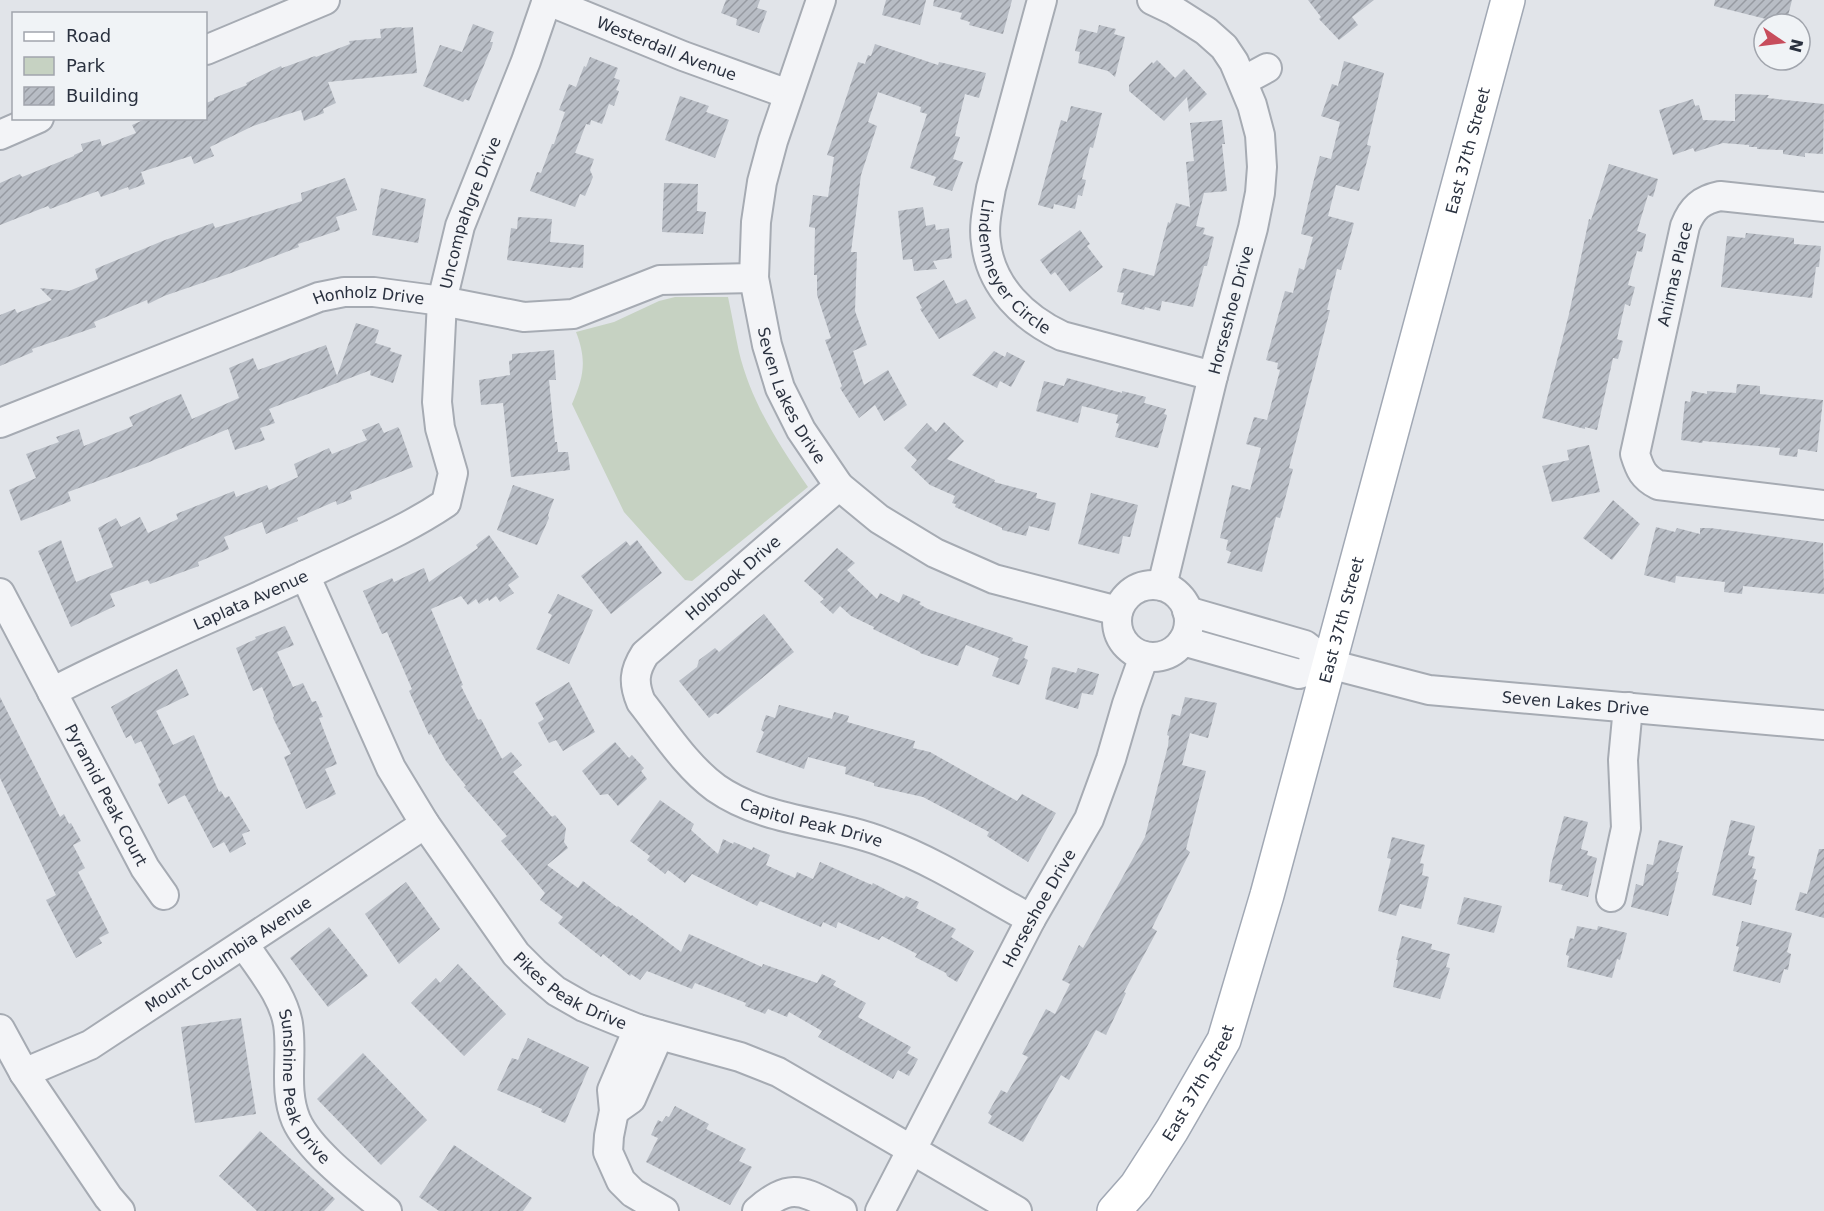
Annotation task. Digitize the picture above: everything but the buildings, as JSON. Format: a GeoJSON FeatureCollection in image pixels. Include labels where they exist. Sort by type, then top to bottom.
{"type":"FeatureCollection","features":[{"type":"Feature","properties":{"kind":"main road","name":"East 37th Street"},"geometry":{"type":"LineString","coordinates":[[1114,1211],[1136,1186],[1172,1130],[1224,1040],[1267,895],[1508,0]]}},
{"type":"Feature","properties":{"kind":"street"},"geometry":{"type":"LineString","coordinates":[[207,50],[325,0]]}},
{"type":"Feature","properties":{"kind":"street","name":"Westerdall Avenue"},"geometry":{"type":"LineString","coordinates":[[547,0],[683,56],[788,94]]}},
{"type":"Feature","properties":{"kind":"street","name":"Uncompahgre Drive"},"geometry":{"type":"LineString","coordinates":[[446,503],[453,473],[440,428],[437,402],[442,301],[460,226],[526,61],[547,0]]}},
{"type":"Feature","properties":{"kind":"street","name":"Seven Lakes Drive"},"geometry":{"type":"LineString","coordinates":[[821,0],[773,141],[762,182],[756,222],[754,278],[767,345],[780,387],[801,430],[839,486],[879,519],[935,553],[994,579],[1118,611]]}},
{"type":"Feature","properties":{"kind":"street","name":"Lindenmeyer Circle"},"geometry":{"type":"LineString","coordinates":[[1042,0],[985,217],[986,244],[1001,285],[1014,304],[1044,327],[1062,336],[1213,375]]}},
{"type":"Feature","properties":{"kind":"street","name":"Horseshoe Drive"},"geometry":{"type":"LineString","coordinates":[[1152,0],[1190,20],[1255,74],[1252,105],[1260,135],[1262,167],[1260,193],[1253,228],[1213,375],[1164,576]]}},
{"type":"Feature","properties":{"kind":"street"},"geometry":{"type":"LineString","coordinates":[[0,135],[34,120]]}},
{"type":"Feature","properties":{"kind":"street","name":"Animas Place"},"geometry":{"type":"LineString","coordinates":[[1824,207],[1720,196],[1708,198],[1690,213],[1685,226],[1635,454],[1640,472],[1647,479],[1666,487],[1824,504]]}},
{"type":"Feature","properties":{"kind":"street","name":"Honholz Drive"},"geometry":{"type":"LineString","coordinates":[[0,423],[319,297],[344,292],[374,292],[442,301],[524,317],[573,314],[660,280],[754,278]]}},
{"type":"Feature","properties":{"kind":"street","name":"Holbrook Drive"},"geometry":{"type":"LineString","coordinates":[[635,677],[637,666],[645,654],[839,486]]}},
{"type":"Feature","properties":{"kind":"street","name":"Laplata Avenue"},"geometry":{"type":"LineString","coordinates":[[52,692],[115,659],[305,575],[420,520],[446,503]]}},
{"type":"Feature","properties":{"kind":"street","name":"Pikes Peak Drive"},"geometry":{"type":"LineString","coordinates":[[305,575],[391,768],[425,824],[500,933],[534,972],[556,991],[584,1007],[648,1032],[740,1057],[778,1072],[1017,1211]]}},
{"type":"Feature","properties":{"kind":"street"},"geometry":{"type":"LineString","coordinates":[[1164,576],[1187,611],[1187,630],[1183,641],[1166,655],[1144,656],[1134,652],[1119,634],[1118,611],[1123,602],[1130,593],[1164,576]]}},
{"type":"Feature","properties":{"kind":"street","name":"Pyramid Peak Court"},"geometry":{"type":"LineString","coordinates":[[0,593],[145,868],[164,895]]}},
{"type":"Feature","properties":{"kind":"street","name":"Seven Lakes Drive"},"geometry":{"type":"LineString","coordinates":[[1187,611],[1305,645],[1329,664],[1429,690],[1824,725]]}},
{"type":"Feature","properties":{"kind":"street"},"geometry":{"type":"LineString","coordinates":[[1183,641],[1299,674],[1329,664]]}},
{"type":"Feature","properties":{"kind":"street","name":"Horseshoe Drive"},"geometry":{"type":"LineString","coordinates":[[880,1211],[1031,919],[1089,819],[1144,656]]}},
{"type":"Feature","properties":{"kind":"street","name":"Capitol Peak Drive"},"geometry":{"type":"LineString","coordinates":[[635,677],[636,690],[641,702],[697,771],[716,788],[762,810],[883,842],[909,853],[1031,919]]}},
{"type":"Feature","properties":{"kind":"street"},"geometry":{"type":"LineString","coordinates":[[1611,897],[1626,828],[1623,760],[1628,707]]}},
{"type":"Feature","properties":{"kind":"street","name":"Mount Columbia Avenue"},"geometry":{"type":"LineString","coordinates":[[24,1073],[90,1045],[425,824]]}},
{"type":"Feature","properties":{"kind":"street","name":"Sunshine Peak Drive"},"geometry":{"type":"LineString","coordinates":[[244,944],[285,1011],[288,1026],[291,1101],[304,1136],[325,1158],[387,1211]]}},
{"type":"Feature","properties":{"kind":"street"},"geometry":{"type":"LineString","coordinates":[[0,1029],[24,1073],[108,1197],[120,1211]]}},
{"type":"Feature","properties":{"kind":"street"},"geometry":{"type":"LineString","coordinates":[[648,1032],[612,1090],[614,1111],[608,1152],[621,1181],[633,1193],[664,1211]]}},
{"type":"Feature","properties":{"kind":"street"},"geometry":{"type":"LineString","coordinates":[[757,1211],[779,1194],[793,1191],[805,1193],[842,1211]]}},
{"type":"Feature","properties":{"kind":"green space"},"geometry":{"type":"Polygon","coordinates":[[[675,297],[728,297],[739,352],[758,406],[808,487],[692,581],[685,580],[624,512],[572,404],[583,368],[582,351],[576,332],[614,322],[659,301],[675,297]]]}}]}
